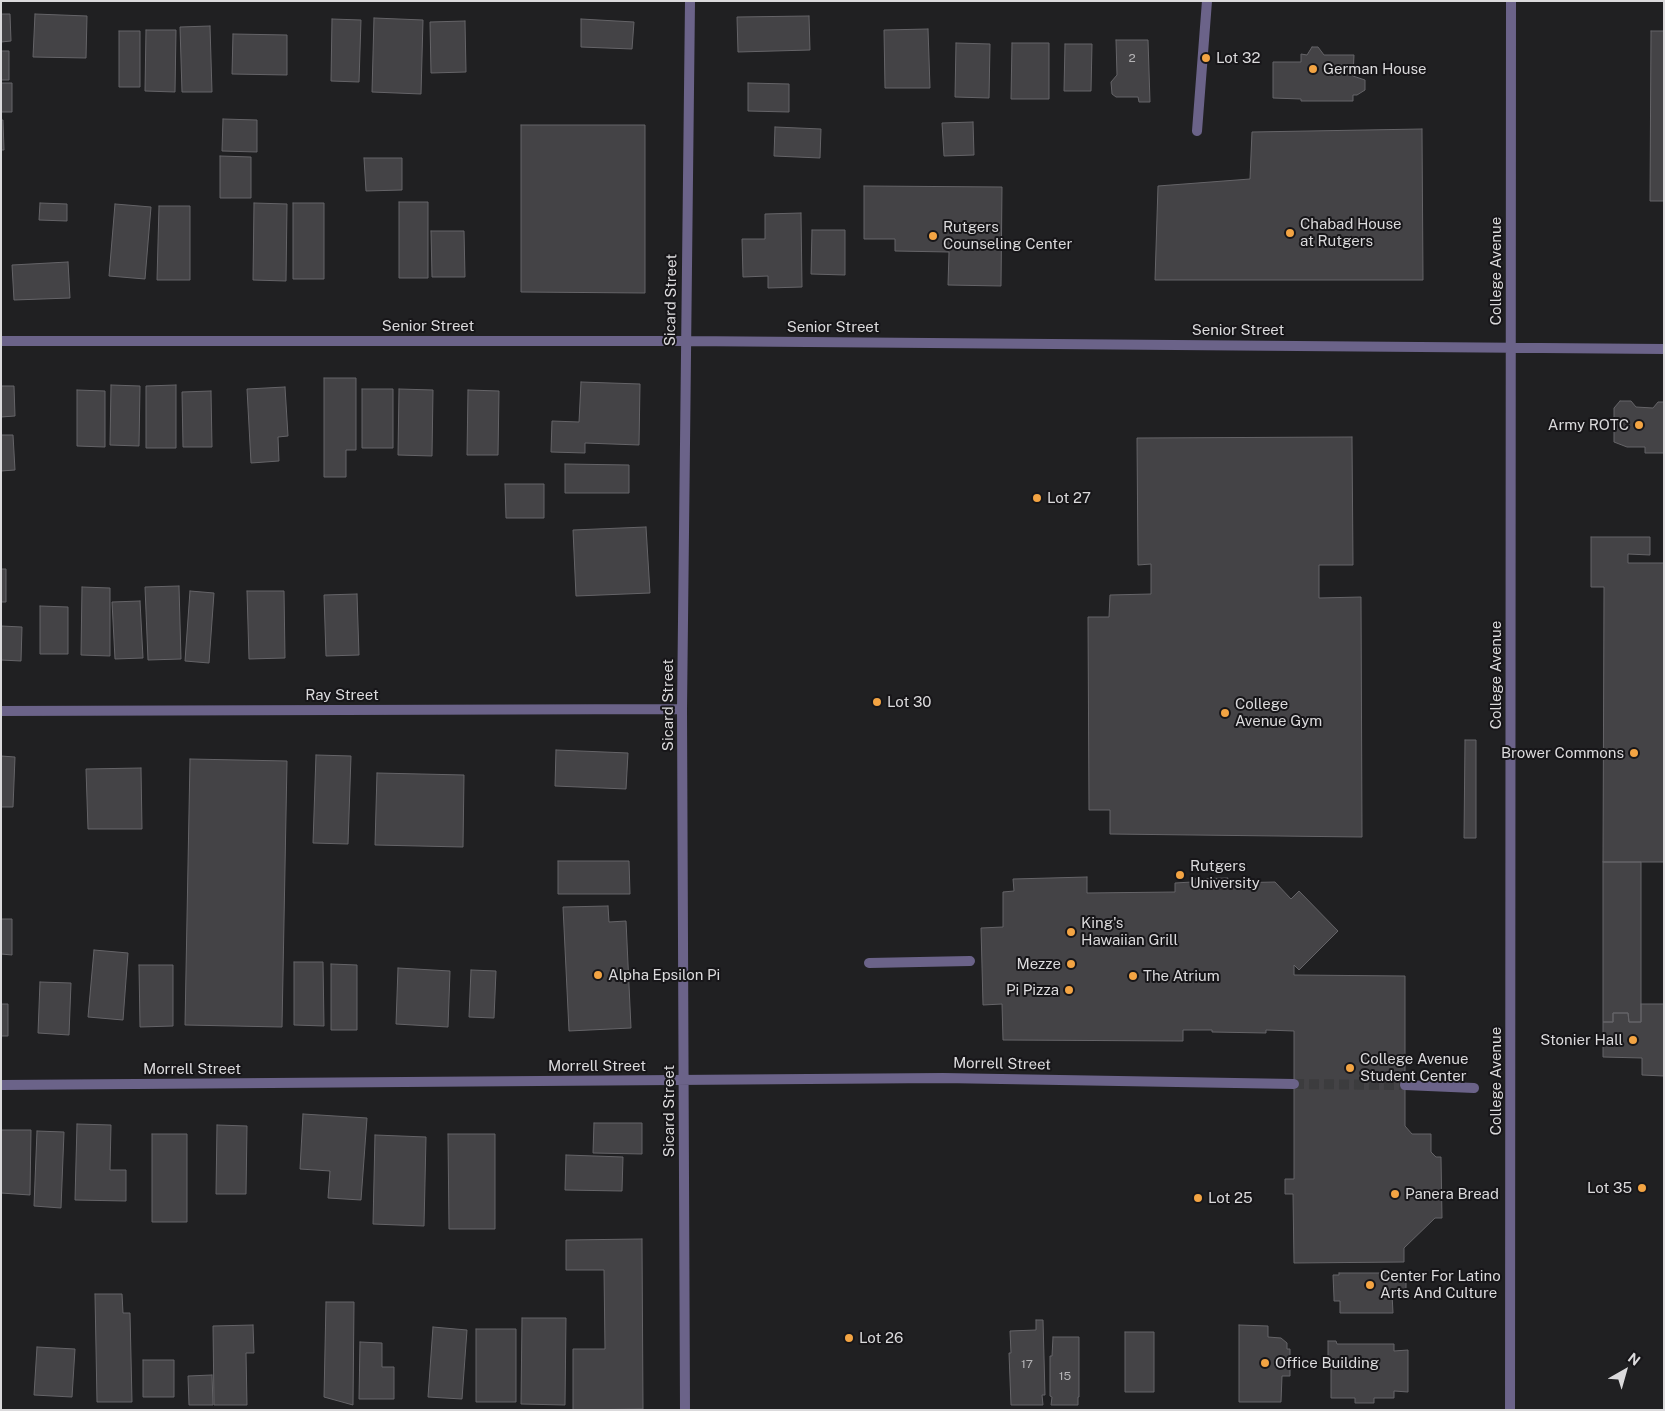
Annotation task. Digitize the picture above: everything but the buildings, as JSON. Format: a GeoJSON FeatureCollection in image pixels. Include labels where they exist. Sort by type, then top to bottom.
{"type":"FeatureCollection","features":[{"type":"Feature","properties":{"kind":"street","name":"Sicard Street"},"geometry":{"type":"LineString","coordinates":[[685,1410],[682,710],[690,1]]}},
{"type":"Feature","properties":{"kind":"street"},"geometry":{"type":"LineString","coordinates":[[1197,131],[1207,1]]}},
{"type":"Feature","properties":{"kind":"street","name":"College Avenue"},"geometry":{"type":"LineString","coordinates":[[1510,1410],[1511,1]]}},
{"type":"Feature","properties":{"kind":"street","name":"Senior Street"},"geometry":{"type":"LineString","coordinates":[[1,341],[685,341],[1664,349]]}},
{"type":"Feature","properties":{"kind":"street","name":"Ray Street"},"geometry":{"type":"LineString","coordinates":[[1,712],[682,710]]}},
{"type":"Feature","properties":{"kind":"street"},"geometry":{"type":"LineString","coordinates":[[869,963],[970,961]]}},
{"type":"Feature","properties":{"kind":"street","name":"Morrell Street"},"geometry":{"type":"LineString","coordinates":[[1,1085],[943,1078],[1294,1084]]}},
{"type":"Feature","properties":{"kind":"street"},"geometry":{"type":"LineString","coordinates":[[1405,1085],[1474,1088]]}},
{"type":"Feature","properties":{"kind":"tunnel"},"geometry":{"type":"LineString","coordinates":[[1294,1084],[1405,1085]]}},
{"type":"Feature","properties":{"kind":"place","name":"Lot 32"},"geometry":{"type":"Point","coordinates":[1206,58]}},
{"type":"Feature","properties":{"kind":"place","name":"German House"},"geometry":{"type":"Point","coordinates":[1313,69]}},
{"type":"Feature","properties":{"kind":"place","name":"Chabad House at Rutgers"},"geometry":{"type":"Point","coordinates":[1290,233]}},
{"type":"Feature","properties":{"kind":"place","name":"Rutgers Counseling Center"},"geometry":{"type":"Point","coordinates":[933,236]}},
{"type":"Feature","properties":{"kind":"place","name":"Army ROTC"},"geometry":{"type":"Point","coordinates":[1639,425]}},
{"type":"Feature","properties":{"kind":"place","name":"Lot 27"},"geometry":{"type":"Point","coordinates":[1037,498]}},
{"type":"Feature","properties":{"kind":"place","name":"Lot 30"},"geometry":{"type":"Point","coordinates":[877,702]}},
{"type":"Feature","properties":{"kind":"place","name":"College Avenue Gym"},"geometry":{"type":"Point","coordinates":[1225,713]}},
{"type":"Feature","properties":{"kind":"place","name":"Brower Commons"},"geometry":{"type":"Point","coordinates":[1634,753]}},
{"type":"Feature","properties":{"kind":"place","name":"Rutgers University"},"geometry":{"type":"Point","coordinates":[1180,875]}},
{"type":"Feature","properties":{"kind":"place","name":"King's Hawaiian Grill"},"geometry":{"type":"Point","coordinates":[1071,932]}},
{"type":"Feature","properties":{"kind":"place","name":"Mezze"},"geometry":{"type":"Point","coordinates":[1071,964]}},
{"type":"Feature","properties":{"kind":"place","name":"Alpha Epsilon Pi"},"geometry":{"type":"Point","coordinates":[598,975]}},
{"type":"Feature","properties":{"kind":"place","name":"The Atrium"},"geometry":{"type":"Point","coordinates":[1133,976]}},
{"type":"Feature","properties":{"kind":"place","name":"Pi Pizza"},"geometry":{"type":"Point","coordinates":[1069,990]}},
{"type":"Feature","properties":{"kind":"place","name":"Stonier Hall"},"geometry":{"type":"Point","coordinates":[1633,1040]}},
{"type":"Feature","properties":{"kind":"place","name":"College Avenue Student Center"},"geometry":{"type":"Point","coordinates":[1350,1068]}},
{"type":"Feature","properties":{"kind":"place","name":"Lot 35"},"geometry":{"type":"Point","coordinates":[1642,1188]}},
{"type":"Feature","properties":{"kind":"place","name":"Panera Bread"},"geometry":{"type":"Point","coordinates":[1395,1194]}},
{"type":"Feature","properties":{"kind":"place","name":"Lot 25"},"geometry":{"type":"Point","coordinates":[1198,1198]}},
{"type":"Feature","properties":{"kind":"place","name":"Center For Latino Arts And Culture"},"geometry":{"type":"Point","coordinates":[1370,1285]}},
{"type":"Feature","properties":{"kind":"place","name":"Lot 26"},"geometry":{"type":"Point","coordinates":[849,1338]}},
{"type":"Feature","properties":{"kind":"place","name":"Office Building"},"geometry":{"type":"Point","coordinates":[1265,1363]}}]}
